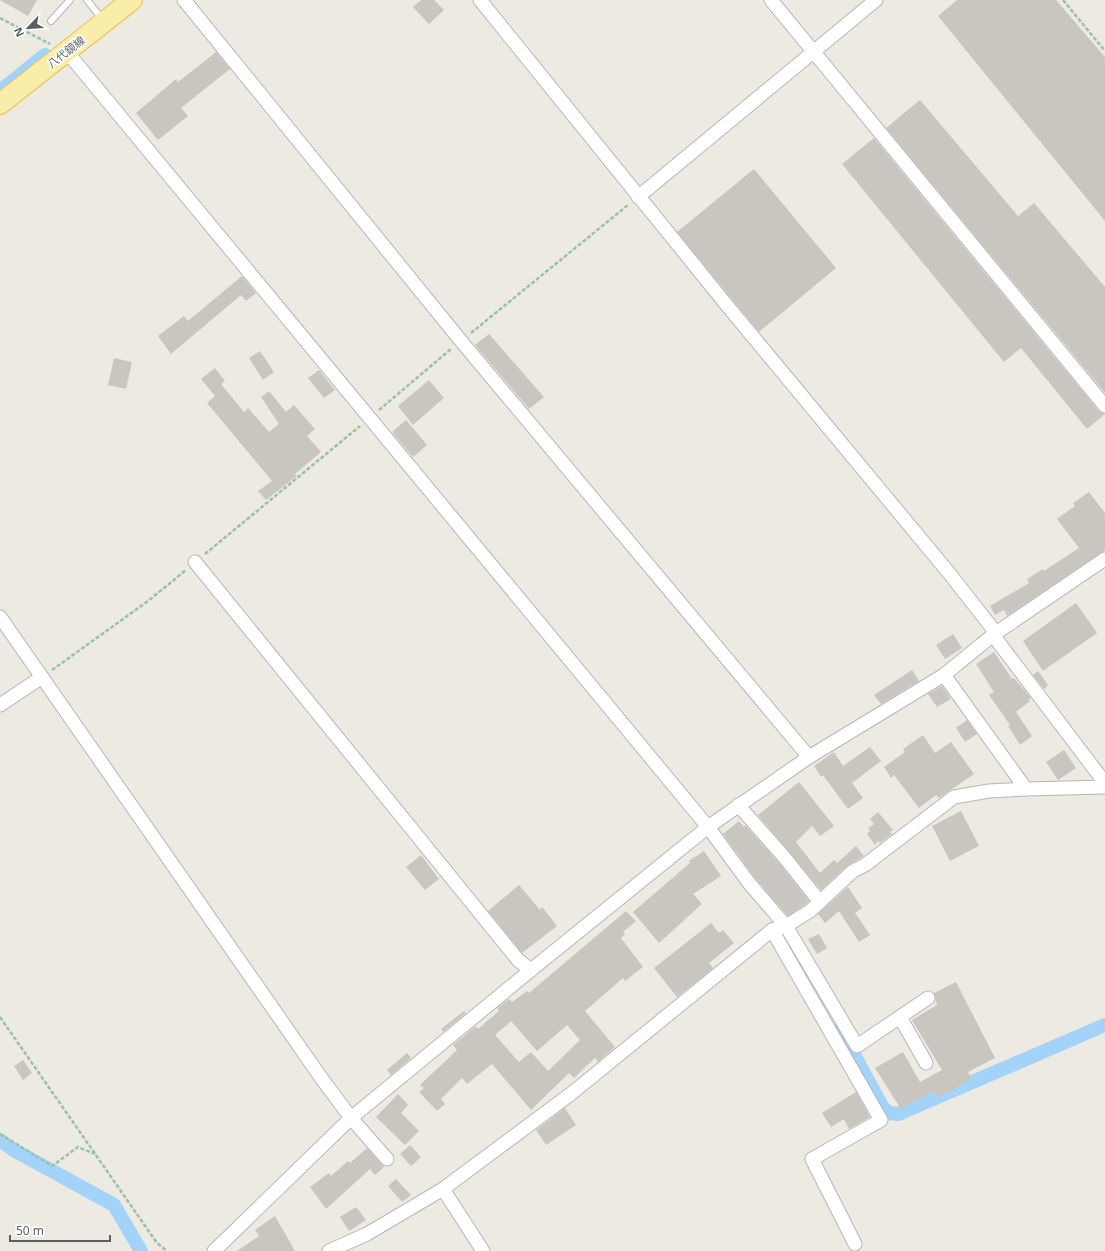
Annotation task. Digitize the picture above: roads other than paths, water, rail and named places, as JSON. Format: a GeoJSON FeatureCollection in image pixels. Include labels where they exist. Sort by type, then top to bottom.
{"type":"FeatureCollection","features":[{"type":"Feature","properties":{"kind":"main road","name":"八代鏡線"},"geometry":{"type":"LineString","coordinates":[[0,104],[132,0]]}},
{"type":"Feature","properties":{"kind":"street"},"geometry":{"type":"LineString","coordinates":[[184,0],[461,341],[809,757]]}},
{"type":"Feature","properties":{"kind":"street"},"geometry":{"type":"LineString","coordinates":[[480,0],[638,197],[995,634],[1105,783]]}},
{"type":"Feature","properties":{"kind":"street"},"geometry":{"type":"LineString","coordinates":[[771,0],[1105,406]]}},
{"type":"Feature","properties":{"kind":"street"},"geometry":{"type":"LineString","coordinates":[[638,197],[876,0]]}},
{"type":"Feature","properties":{"kind":"street"},"geometry":{"type":"LineString","coordinates":[[66,52],[372,415],[708,827],[749,883],[786,926],[857,1046],[928,998]]}},
{"type":"Feature","properties":{"kind":"street"},"geometry":{"type":"LineString","coordinates":[[214,1251],[351,1118],[708,827],[809,757],[944,675],[995,634],[1105,559]]}},
{"type":"Feature","properties":{"kind":"street"},"geometry":{"type":"LineString","coordinates":[[195,562],[518,960],[531,970]]}},
{"type":"Feature","properties":{"kind":"street"},"geometry":{"type":"LineString","coordinates":[[0,617],[351,1118],[388,1159]]}},
{"type":"Feature","properties":{"kind":"street"},"geometry":{"type":"LineString","coordinates":[[944,675],[1026,788]]}},
{"type":"Feature","properties":{"kind":"street"},"geometry":{"type":"LineString","coordinates":[[0,704],[42,677]]}},
{"type":"Feature","properties":{"kind":"street"},"geometry":{"type":"LineString","coordinates":[[330,1251],[367,1234],[443,1189],[572,1093],[772,930],[786,926],[810,911],[853,871],[865,865],[954,797],[1026,788],[1105,787]]}},
{"type":"Feature","properties":{"kind":"street"},"geometry":{"type":"LineString","coordinates":[[738,805],[775,846],[820,902]]}},
{"type":"Feature","properties":{"kind":"street"},"geometry":{"type":"LineString","coordinates":[[772,930],[881,1120],[812,1158],[856,1244]]}},
{"type":"Feature","properties":{"kind":"street"},"geometry":{"type":"LineString","coordinates":[[900,1017],[926,1063]]}},
{"type":"Feature","properties":{"kind":"street"},"geometry":{"type":"LineString","coordinates":[[443,1189],[483,1251]]}},
{"type":"Feature","properties":{"kind":"lane"},"geometry":{"type":"LineString","coordinates":[[50,21],[70,0]]}},
{"type":"Feature","properties":{"kind":"lane"},"geometry":{"type":"LineString","coordinates":[[87,0],[104,22]]}},
{"type":"Feature","properties":{"kind":"waterway"},"geometry":{"type":"LineString","coordinates":[[0,91],[45,55]]}},
{"type":"Feature","properties":{"kind":"waterway"},"geometry":{"type":"LineString","coordinates":[[840,1029],[883,1108],[889,1113],[898,1114],[1105,1025]]}},
{"type":"Feature","properties":{"kind":"waterway"},"geometry":{"type":"LineString","coordinates":[[0,1140],[12,1149],[114,1205],[141,1251]]}}]}
